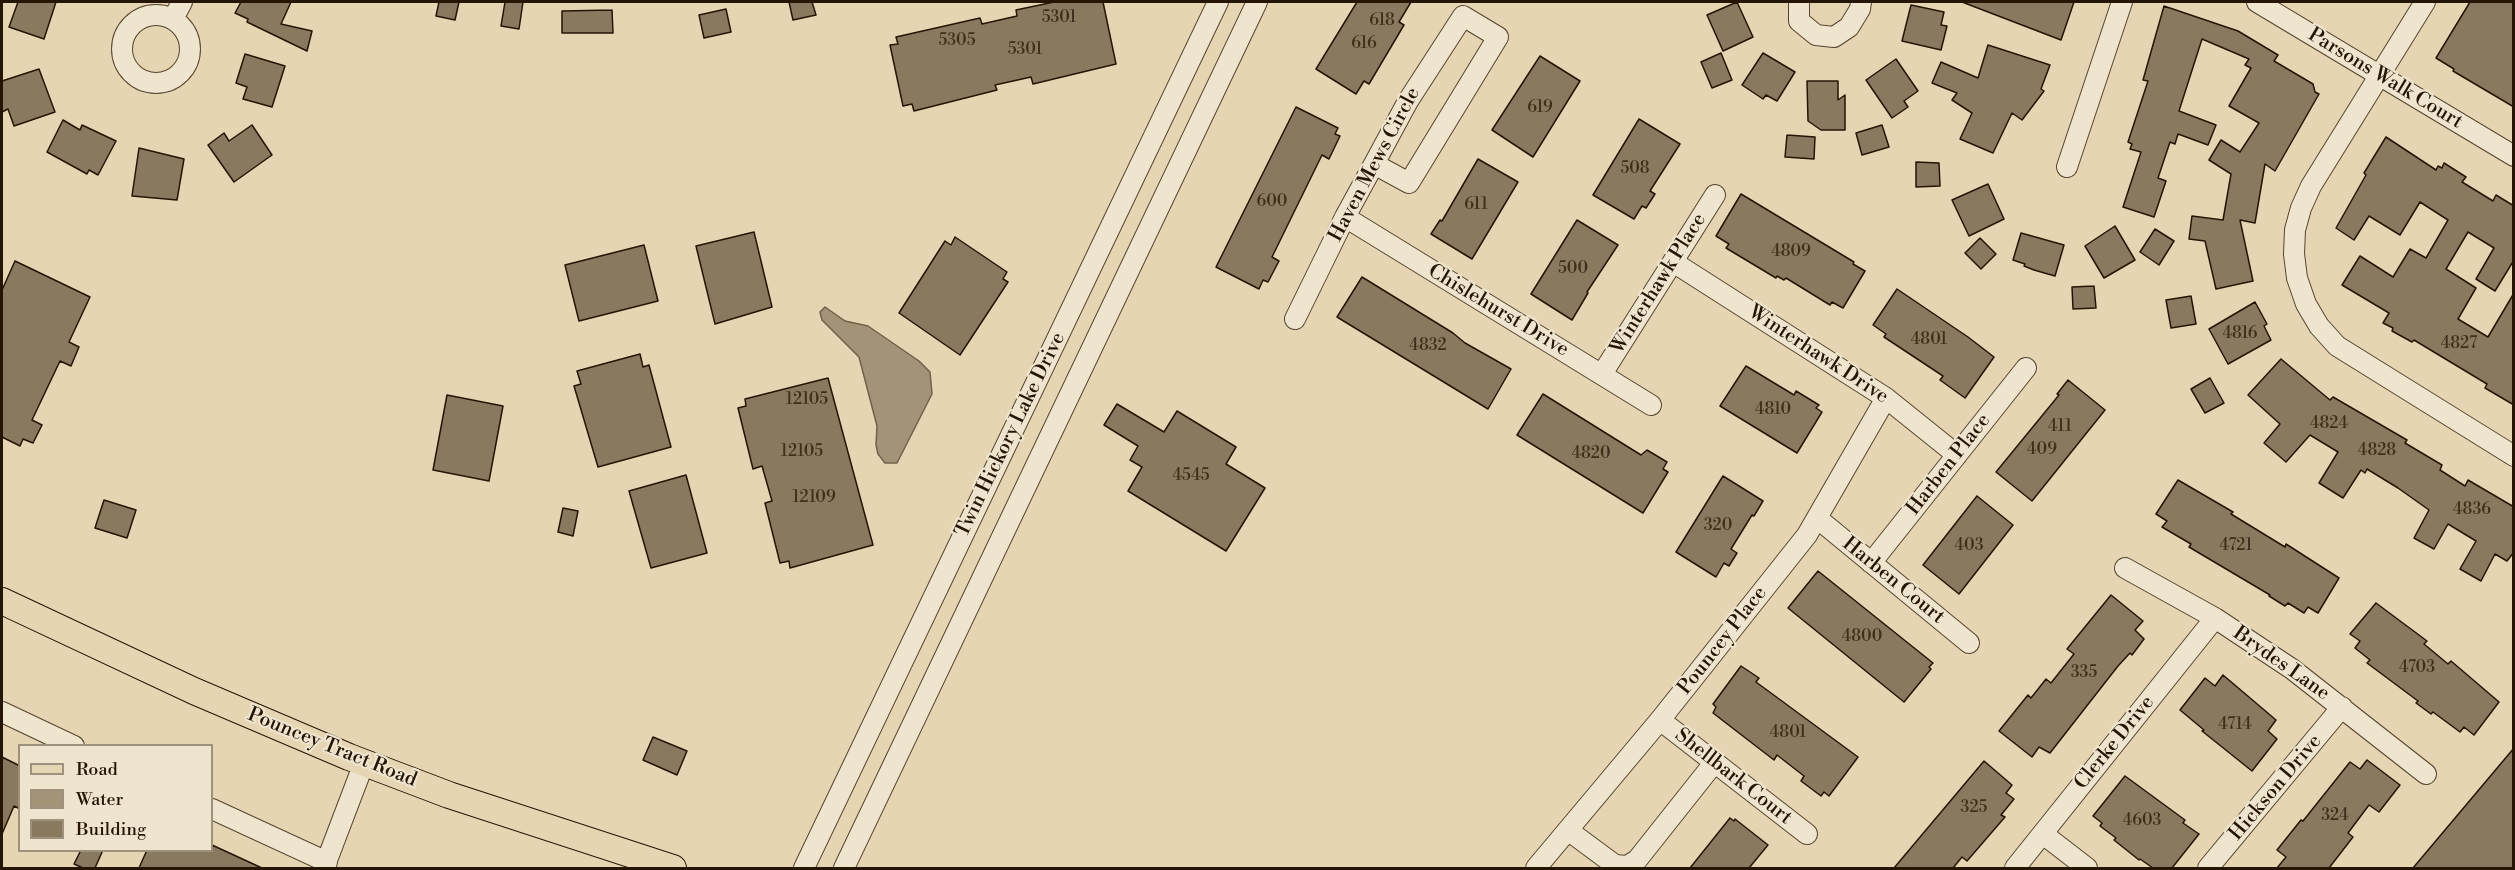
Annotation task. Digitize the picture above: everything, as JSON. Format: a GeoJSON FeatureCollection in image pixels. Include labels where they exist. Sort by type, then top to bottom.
{"type":"FeatureCollection","features":[{"type":"Feature","properties":{"kind":"main road","name":"Pouncey Tract Road"},"geometry":{"type":"LineString","coordinates":[[2,601],[194,692],[364,763],[459,798],[673,868]]}},
{"type":"Feature","properties":{"kind":"street","name":"Twin Hickory Lake Drive"},"geometry":{"type":"LineString","coordinates":[[804,868],[1218,2]]}},
{"type":"Feature","properties":{"kind":"street","name":"Twin Hickory Lake Drive"},"geometry":{"type":"LineString","coordinates":[[844,868],[1257,2]]}},
{"type":"Feature","properties":{"kind":"street"},"geometry":{"type":"LineString","coordinates":[[1799,2],[1799,21],[1816,35],[1834,37],[1849,27],[1860,9],[1861,2]]}},
{"type":"Feature","properties":{"kind":"street"},"geometry":{"type":"LineString","coordinates":[[2067,167],[2122,2]]}},
{"type":"Feature","properties":{"kind":"street","name":"Parsons Walk Court"},"geometry":{"type":"LineString","coordinates":[[2257,2],[2514,156]]}},
{"type":"Feature","properties":{"kind":"street"},"geometry":{"type":"LineString","coordinates":[[2425,2],[2311,186],[2301,208],[2295,230],[2294,254],[2297,278],[2306,304],[2319,326],[2337,346],[2514,456]]}},
{"type":"Feature","properties":{"kind":"street","name":"Haven Mews Circle"},"geometry":{"type":"LineString","coordinates":[[1295,319],[1345,218],[1374,164],[1408,101],[1462,16],[1498,37],[1408,183],[1374,164]]}},
{"type":"Feature","properties":{"kind":"street","name":"Winterhawk Place"},"geometry":{"type":"LineString","coordinates":[[1602,374],[1715,195]]}},
{"type":"Feature","properties":{"kind":"street","name":"Chislehurst Drive"},"geometry":{"type":"LineString","coordinates":[[1345,218],[1651,405]]}},
{"type":"Feature","properties":{"kind":"street","name":"Winterhawk Drive"},"geometry":{"type":"LineString","coordinates":[[1673,262],[1886,398],[1957,455]]}},
{"type":"Feature","properties":{"kind":"street","name":"Harben Place"},"geometry":{"type":"LineString","coordinates":[[1871,563],[2026,368]]}},
{"type":"Feature","properties":{"kind":"street","name":"Pouncey Place"},"geometry":{"type":"LineString","coordinates":[[1536,868],[1660,720],[1807,535],[1886,398]]}},
{"type":"Feature","properties":{"kind":"street","name":"Harben Court"},"geometry":{"type":"LineString","coordinates":[[1817,518],[1970,643]]}},
{"type":"Feature","properties":{"kind":"street","name":"Brydes Lane"},"geometry":{"type":"LineString","coordinates":[[2125,568],[2215,618],[2292,669],[2426,774]]}},
{"type":"Feature","properties":{"kind":"street","name":"Clerke Drive"},"geometry":{"type":"LineString","coordinates":[[2015,868],[2215,618]]}},
{"type":"Feature","properties":{"kind":"street","name":"Hickson Drive"},"geometry":{"type":"LineString","coordinates":[[2208,868],[2342,707]]}},
{"type":"Feature","properties":{"kind":"street"},"geometry":{"type":"LineString","coordinates":[[2,712],[70,744]]}},
{"type":"Feature","properties":{"kind":"street","name":"Shellbark Court"},"geometry":{"type":"LineString","coordinates":[[1660,720],[1807,834]]}},
{"type":"Feature","properties":{"kind":"street"},"geometry":{"type":"LineString","coordinates":[[1569,831],[1615,865],[1627,866],[1637,860],[1714,762]]}},
{"type":"Feature","properties":{"kind":"street"},"geometry":{"type":"LineString","coordinates":[[213,809],[326,865],[364,763]]}},
{"type":"Feature","properties":{"kind":"street"},"geometry":{"type":"LineString","coordinates":[[2043,834],[2087,868]]}},
{"type":"Feature","properties":{"kind":"water"},"geometry":{"type":"Polygon","coordinates":[[[825,307],[845,321],[868,326],[919,361],[930,372],[932,394],[897,463],[885,463],[878,454],[877,426],[859,357],[822,320],[820,312],[825,307]]]}},
{"type":"Feature","properties":{"kind":"building"},"geometry":{"type":"Polygon","coordinates":[[[18,2],[56,2],[44,39],[9,27],[18,2]]]}},
{"type":"Feature","properties":{"kind":"building"},"geometry":{"type":"Polygon","coordinates":[[[241,2],[291,2],[281,24],[312,31],[307,51],[247,22],[248,19],[235,13],[241,2]]]}},
{"type":"Feature","properties":{"kind":"building"},"geometry":{"type":"Polygon","coordinates":[[[439,2],[459,2],[455,20],[436,16],[439,2]]]}},
{"type":"Feature","properties":{"kind":"building"},"geometry":{"type":"Polygon","coordinates":[[[505,2],[523,2],[519,29],[501,26],[505,2]]]}},
{"type":"Feature","properties":{"kind":"building"},"geometry":{"type":"Polygon","coordinates":[[[789,2],[812,2],[816,15],[793,20],[789,2]]]}},
{"type":"Feature","properties":{"kind":"building"},"geometry":{"type":"Polygon","coordinates":[[[1054,2],[1103,2],[1116,64],[1033,84],[1031,77],[995,85],[997,90],[914,111],[912,104],[903,106],[890,45],[898,44],[896,37],[980,18],[982,24],[1017,16],[1016,10],[1054,2]]]}},
{"type":"Feature","properties":{"kind":"building"},"geometry":{"type":"Polygon","coordinates":[[[1357,2],[1411,2],[1399,22],[1404,25],[1369,84],[1364,81],[1356,94],[1316,69],[1357,2]]]}},
{"type":"Feature","properties":{"kind":"building"},"geometry":{"type":"Polygon","coordinates":[[[1737,2],[1753,37],[1723,51],[1707,15],[1737,2]]]}},
{"type":"Feature","properties":{"kind":"building"},"geometry":{"type":"Polygon","coordinates":[[[1962,2],[2074,2],[2061,40],[1962,2]]]}},
{"type":"Feature","properties":{"kind":"building"},"geometry":{"type":"Polygon","coordinates":[[[2470,2],[2514,2],[2514,107],[2453,71],[2454,69],[2436,58],[2470,2]]]}},
{"type":"Feature","properties":{"kind":"building"},"geometry":{"type":"Polygon","coordinates":[[[1911,5],[1944,12],[1941,25],[1947,26],[1941,50],[1902,41],[1911,5]]]}},
{"type":"Feature","properties":{"kind":"building"},"geometry":{"type":"Polygon","coordinates":[[[2164,6],[2238,31],[2278,55],[2274,61],[2313,84],[2315,92],[2319,94],[2275,171],[2265,164],[2255,223],[2240,220],[2253,281],[2216,289],[2205,241],[2189,239],[2192,216],[2223,220],[2231,174],[2209,160],[2221,140],[2240,152],[2259,123],[2229,106],[2251,68],[2245,65],[2249,59],[2202,39],[2179,111],[2216,125],[2208,145],[2178,134],[2175,144],[2170,142],[2158,178],[2166,181],[2154,217],[2123,207],[2141,152],[2130,149],[2132,144],[2128,142],[2148,81],[2143,80],[2164,6]]]}},
{"type":"Feature","properties":{"kind":"building"},"geometry":{"type":"Polygon","coordinates":[[[726,9],[731,32],[704,38],[699,15],[726,9]]]}},
{"type":"Feature","properties":{"kind":"building"},"geometry":{"type":"Polygon","coordinates":[[[612,10],[613,33],[562,33],[562,11],[612,10]]]}},
{"type":"Feature","properties":{"kind":"building"},"geometry":{"type":"Polygon","coordinates":[[[1988,45],[2050,65],[2041,89],[2044,91],[2022,120],[2012,113],[1993,153],[1960,139],[1972,113],[1952,100],[1957,93],[1932,83],[1941,62],[1978,78],[1988,45]]]}},
{"type":"Feature","properties":{"kind":"building"},"geometry":{"type":"Polygon","coordinates":[[[1721,53],[1732,80],[1712,88],[1701,62],[1721,53]]]}},
{"type":"Feature","properties":{"kind":"building"},"geometry":{"type":"Polygon","coordinates":[[[1763,53],[1795,72],[1777,101],[1766,95],[1763,99],[1742,85],[1763,53]]]}},
{"type":"Feature","properties":{"kind":"building"},"geometry":{"type":"Polygon","coordinates":[[[245,54],[285,66],[272,107],[243,99],[247,87],[236,83],[245,54]]]}},
{"type":"Feature","properties":{"kind":"building"},"geometry":{"type":"Polygon","coordinates":[[[1540,56],[1580,81],[1533,157],[1492,130],[1540,56]]]}},
{"type":"Feature","properties":{"kind":"building"},"geometry":{"type":"Polygon","coordinates":[[[1896,59],[1918,91],[1904,101],[1908,107],[1892,118],[1866,80],[1896,59]]]}},
{"type":"Feature","properties":{"kind":"building"},"geometry":{"type":"Polygon","coordinates":[[[39,69],[55,112],[14,126],[8,109],[2,112],[2,81],[39,69]]]}},
{"type":"Feature","properties":{"kind":"building"},"geometry":{"type":"Polygon","coordinates":[[[1807,81],[1838,81],[1838,100],[1845,95],[1845,130],[1821,130],[1808,121],[1807,81]]]}},
{"type":"Feature","properties":{"kind":"building"},"geometry":{"type":"Polygon","coordinates":[[[1296,107],[1338,128],[1335,134],[1340,136],[1329,159],[1322,155],[1272,257],[1279,261],[1268,282],[1263,280],[1259,289],[1216,267],[1296,107]]]}},
{"type":"Feature","properties":{"kind":"building"},"geometry":{"type":"Polygon","coordinates":[[[1639,119],[1680,144],[1650,191],[1655,194],[1646,208],[1642,206],[1634,219],[1593,195],[1639,119]]]}},
{"type":"Feature","properties":{"kind":"building"},"geometry":{"type":"Polygon","coordinates":[[[63,120],[80,130],[82,125],[116,141],[98,175],[89,170],[87,174],[47,152],[63,120]]]}},
{"type":"Feature","properties":{"kind":"building"},"geometry":{"type":"Polygon","coordinates":[[[252,125],[272,155],[234,182],[208,145],[224,133],[229,141],[252,125]]]}},
{"type":"Feature","properties":{"kind":"building"},"geometry":{"type":"Polygon","coordinates":[[[1882,125],[1889,147],[1862,155],[1856,133],[1882,125]]]}},
{"type":"Feature","properties":{"kind":"building"},"geometry":{"type":"Polygon","coordinates":[[[1787,135],[1815,137],[1814,159],[1785,157],[1787,135]]]}},
{"type":"Feature","properties":{"kind":"building"},"geometry":{"type":"Polygon","coordinates":[[[2386,137],[2436,170],[2438,166],[2442,168],[2444,163],[2466,177],[2462,182],[2493,201],[2496,195],[2514,206],[2514,260],[2495,291],[2476,279],[2494,248],[2468,232],[2446,269],[2476,288],[2458,319],[2488,337],[2514,293],[2514,405],[2485,388],[2487,384],[2414,340],[2412,342],[2392,331],[2393,328],[2383,323],[2389,313],[2342,285],[2360,256],[2393,277],[2410,249],[2426,258],[2448,220],[2420,202],[2400,235],[2369,216],[2354,240],[2336,228],[2366,175],[2364,173],[2386,137]]]}},
{"type":"Feature","properties":{"kind":"building"},"geometry":{"type":"Polygon","coordinates":[[[139,148],[184,159],[177,200],[132,196],[139,148]]]}},
{"type":"Feature","properties":{"kind":"building"},"geometry":{"type":"Polygon","coordinates":[[[1478,159],[1518,182],[1472,259],[1431,234],[1440,220],[1442,221],[1478,159]]]}},
{"type":"Feature","properties":{"kind":"building"},"geometry":{"type":"Polygon","coordinates":[[[1916,162],[1939,163],[1940,186],[1916,187],[1916,162]]]}},
{"type":"Feature","properties":{"kind":"building"},"geometry":{"type":"Polygon","coordinates":[[[1988,184],[2004,219],[1969,236],[1952,200],[1988,184]]]}},
{"type":"Feature","properties":{"kind":"building"},"geometry":{"type":"Polygon","coordinates":[[[1741,194],[1854,262],[1853,264],[1865,271],[1843,308],[1832,302],[1830,305],[1786,278],[1784,280],[1777,276],[1776,278],[1726,248],[1729,244],[1716,236],[1741,194]]]}},
{"type":"Feature","properties":{"kind":"building"},"geometry":{"type":"Polygon","coordinates":[[[1577,220],[1618,245],[1587,292],[1572,320],[1531,294],[1577,220]]]}},
{"type":"Feature","properties":{"kind":"building"},"geometry":{"type":"Polygon","coordinates":[[[2115,226],[2135,260],[2104,278],[2085,246],[2115,226]]]}},
{"type":"Feature","properties":{"kind":"building"},"geometry":{"type":"Polygon","coordinates":[[[2155,229],[2174,241],[2159,265],[2140,252],[2155,229]]]}},
{"type":"Feature","properties":{"kind":"building"},"geometry":{"type":"Polygon","coordinates":[[[754,232],[772,307],[715,324],[696,246],[754,232]]]}},
{"type":"Feature","properties":{"kind":"building"},"geometry":{"type":"Polygon","coordinates":[[[2021,233],[2064,245],[2055,276],[2034,270],[2013,260],[2021,233]]]}},
{"type":"Feature","properties":{"kind":"building"},"geometry":{"type":"Polygon","coordinates":[[[955,237],[1007,272],[1003,279],[1008,282],[960,355],[899,313],[945,241],[951,245],[955,237]]]}},
{"type":"Feature","properties":{"kind":"building"},"geometry":{"type":"Polygon","coordinates":[[[1980,238],[1996,254],[1981,269],[1965,253],[1980,238]]]}},
{"type":"Feature","properties":{"kind":"building"},"geometry":{"type":"Polygon","coordinates":[[[644,245],[658,301],[579,321],[565,265],[644,245]]]}},
{"type":"Feature","properties":{"kind":"building"},"geometry":{"type":"Polygon","coordinates":[[[15,261],[90,297],[69,342],[79,347],[71,366],[60,361],[32,420],[42,425],[33,443],[23,439],[20,446],[2,437],[2,290],[15,261]]]}},
{"type":"Feature","properties":{"kind":"building"},"geometry":{"type":"Polygon","coordinates":[[[1362,277],[1453,333],[1465,343],[1511,369],[1488,409],[1337,317],[1362,277]]]}},
{"type":"Feature","properties":{"kind":"building"},"geometry":{"type":"Polygon","coordinates":[[[2094,286],[2096,308],[2073,309],[2072,287],[2094,286]]]}},
{"type":"Feature","properties":{"kind":"building"},"geometry":{"type":"Polygon","coordinates":[[[1897,289],[1994,357],[1965,398],[1940,380],[1943,376],[1884,337],[1886,334],[1873,325],[1897,289]]]}},
{"type":"Feature","properties":{"kind":"building"},"geometry":{"type":"Polygon","coordinates":[[[2191,296],[2196,324],[2171,328],[2166,300],[2191,296]]]}},
{"type":"Feature","properties":{"kind":"building"},"geometry":{"type":"Polygon","coordinates":[[[2255,302],[2267,324],[2264,326],[2271,340],[2228,364],[2209,329],[2255,302]]]}},
{"type":"Feature","properties":{"kind":"building"},"geometry":{"type":"Polygon","coordinates":[[[640,354],[643,367],[649,365],[671,447],[598,467],[574,386],[581,384],[577,371],[640,354]]]}},
{"type":"Feature","properties":{"kind":"building"},"geometry":{"type":"Polygon","coordinates":[[[2281,359],[2330,400],[2333,397],[2407,440],[2405,443],[2442,465],[2440,470],[2465,486],[2468,480],[2514,507],[2514,552],[2507,561],[2495,554],[2481,581],[2460,569],[2476,541],[2448,524],[2434,549],[2414,538],[2429,510],[2398,488],[2367,469],[2365,473],[2361,470],[2343,498],[2319,483],[2338,452],[2310,435],[2286,462],[2264,443],[2280,424],[2248,395],[2281,359]]]}},
{"type":"Feature","properties":{"kind":"building"},"geometry":{"type":"Polygon","coordinates":[[[1746,366],[1794,395],[1796,391],[1819,405],[1816,408],[1822,412],[1797,453],[1720,406],[1746,366]]]}},
{"type":"Feature","properties":{"kind":"building"},"geometry":{"type":"Polygon","coordinates":[[[828,378],[873,545],[790,568],[789,561],[780,563],[765,503],[772,501],[762,466],[753,469],[738,408],[746,406],[745,399],[828,378]]]}},
{"type":"Feature","properties":{"kind":"building"},"geometry":{"type":"Polygon","coordinates":[[[2210,378],[2224,403],[2205,413],[2191,389],[2210,378]]]}},
{"type":"Feature","properties":{"kind":"building"},"geometry":{"type":"Polygon","coordinates":[[[2068,380],[2105,410],[2032,501],[1996,472],[2059,395],[2057,394],[2068,380]]]}},
{"type":"Feature","properties":{"kind":"building"},"geometry":{"type":"Polygon","coordinates":[[[1543,394],[1641,455],[1647,450],[1667,462],[1663,469],[1668,472],[1643,513],[1517,435],[1543,394]]]}},
{"type":"Feature","properties":{"kind":"building"},"geometry":{"type":"Polygon","coordinates":[[[447,395],[503,406],[489,481],[433,470],[447,395]]]}},
{"type":"Feature","properties":{"kind":"building"},"geometry":{"type":"Polygon","coordinates":[[[1117,404],[1164,432],[1177,411],[1236,447],[1226,464],[1265,488],[1226,551],[1128,491],[1142,467],[1130,460],[1138,446],[1104,425],[1117,404]]]}},
{"type":"Feature","properties":{"kind":"building"},"geometry":{"type":"Polygon","coordinates":[[[686,475],[707,553],[651,568],[629,491],[686,475]]]}},
{"type":"Feature","properties":{"kind":"building"},"geometry":{"type":"Polygon","coordinates":[[[1723,476],[1763,501],[1731,549],[1737,553],[1729,566],[1724,563],[1716,577],[1676,552],[1723,476]]]}},
{"type":"Feature","properties":{"kind":"building"},"geometry":{"type":"Polygon","coordinates":[[[2178,480],[2339,578],[2318,613],[2308,607],[2304,613],[2288,603],[2285,606],[2189,547],[2191,544],[2162,527],[2167,521],[2156,514],[2178,480]]]}},
{"type":"Feature","properties":{"kind":"building"},"geometry":{"type":"Polygon","coordinates":[[[1977,496],[2013,525],[1959,594],[1923,565],[1977,496]]]}},
{"type":"Feature","properties":{"kind":"building"},"geometry":{"type":"Polygon","coordinates":[[[104,500],[136,510],[127,538],[95,528],[104,500]]]}},
{"type":"Feature","properties":{"kind":"building"},"geometry":{"type":"Polygon","coordinates":[[[563,508],[578,511],[573,536],[558,532],[563,508]]]}},
{"type":"Feature","properties":{"kind":"building"},"geometry":{"type":"Polygon","coordinates":[[[1818,571],[1933,663],[1929,667],[1931,669],[1904,702],[1788,608],[1818,571]]]}},
{"type":"Feature","properties":{"kind":"building"},"geometry":{"type":"Polygon","coordinates":[[[2111,595],[2143,621],[2135,630],[2144,639],[2132,655],[2130,653],[2118,666],[2050,753],[2039,747],[2032,757],[1999,731],[2028,695],[2031,698],[2046,679],[2051,683],[2074,654],[2067,649],[2111,595]]]}},
{"type":"Feature","properties":{"kind":"building"},"geometry":{"type":"Polygon","coordinates":[[[2376,603],[2427,641],[2424,644],[2448,664],[2451,661],[2499,702],[2474,735],[2464,727],[2460,732],[2433,712],[2431,714],[2416,703],[2418,701],[2367,663],[2370,660],[2355,648],[2360,641],[2350,634],[2376,603]]]}},
{"type":"Feature","properties":{"kind":"building"},"geometry":{"type":"Polygon","coordinates":[[[1741,666],[1759,678],[1756,682],[1858,757],[1829,796],[1824,792],[1821,796],[1801,781],[1804,776],[1777,755],[1774,760],[1713,713],[1716,707],[1713,704],[1741,666]]]}},
{"type":"Feature","properties":{"kind":"building"},"geometry":{"type":"Polygon","coordinates":[[[2223,675],[2276,720],[2268,731],[2277,739],[2252,771],[2202,731],[2204,730],[2180,710],[2205,678],[2215,686],[2223,675]]]}},
{"type":"Feature","properties":{"kind":"building"},"geometry":{"type":"Polygon","coordinates":[[[653,737],[687,751],[677,775],[643,760],[653,737]]]}},
{"type":"Feature","properties":{"kind":"building"},"geometry":{"type":"Polygon","coordinates":[[[2514,748],[2514,868],[2413,868],[2514,748]]]}},
{"type":"Feature","properties":{"kind":"building"},"geometry":{"type":"Polygon","coordinates":[[[2,757],[18,765],[18,808],[14,806],[2,834],[2,757]]]}},
{"type":"Feature","properties":{"kind":"building"},"geometry":{"type":"Polygon","coordinates":[[[2367,760],[2400,785],[2379,812],[2369,805],[2348,833],[2353,837],[2329,868],[2277,868],[2286,857],[2277,850],[2301,820],[2303,821],[2350,762],[2360,769],[2367,760]]]}},
{"type":"Feature","properties":{"kind":"building"},"geometry":{"type":"Polygon","coordinates":[[[1984,761],[2012,785],[2006,793],[2014,799],[2001,815],[2005,817],[1967,861],[1962,857],[1953,868],[1894,868],[1984,761]]]}},
{"type":"Feature","properties":{"kind":"building"},"geometry":{"type":"Polygon","coordinates":[[[2125,776],[2185,820],[2183,823],[2199,834],[2172,868],[2153,868],[2139,860],[2114,840],[2116,838],[2100,826],[2102,823],[2093,816],[2125,776]]]}},
{"type":"Feature","properties":{"kind":"building"},"geometry":{"type":"Polygon","coordinates":[[[1730,818],[1734,821],[1735,819],[1768,845],[1749,868],[1690,868],[1730,818]]]}},
{"type":"Feature","properties":{"kind":"building"},"geometry":{"type":"Polygon","coordinates":[[[213,845],[262,868],[139,868],[146,852],[213,852],[213,845]]]}},
{"type":"Feature","properties":{"kind":"building"},"geometry":{"type":"Polygon","coordinates":[[[80,852],[102,852],[95,868],[83,868],[74,864],[80,852]]]}}]}
